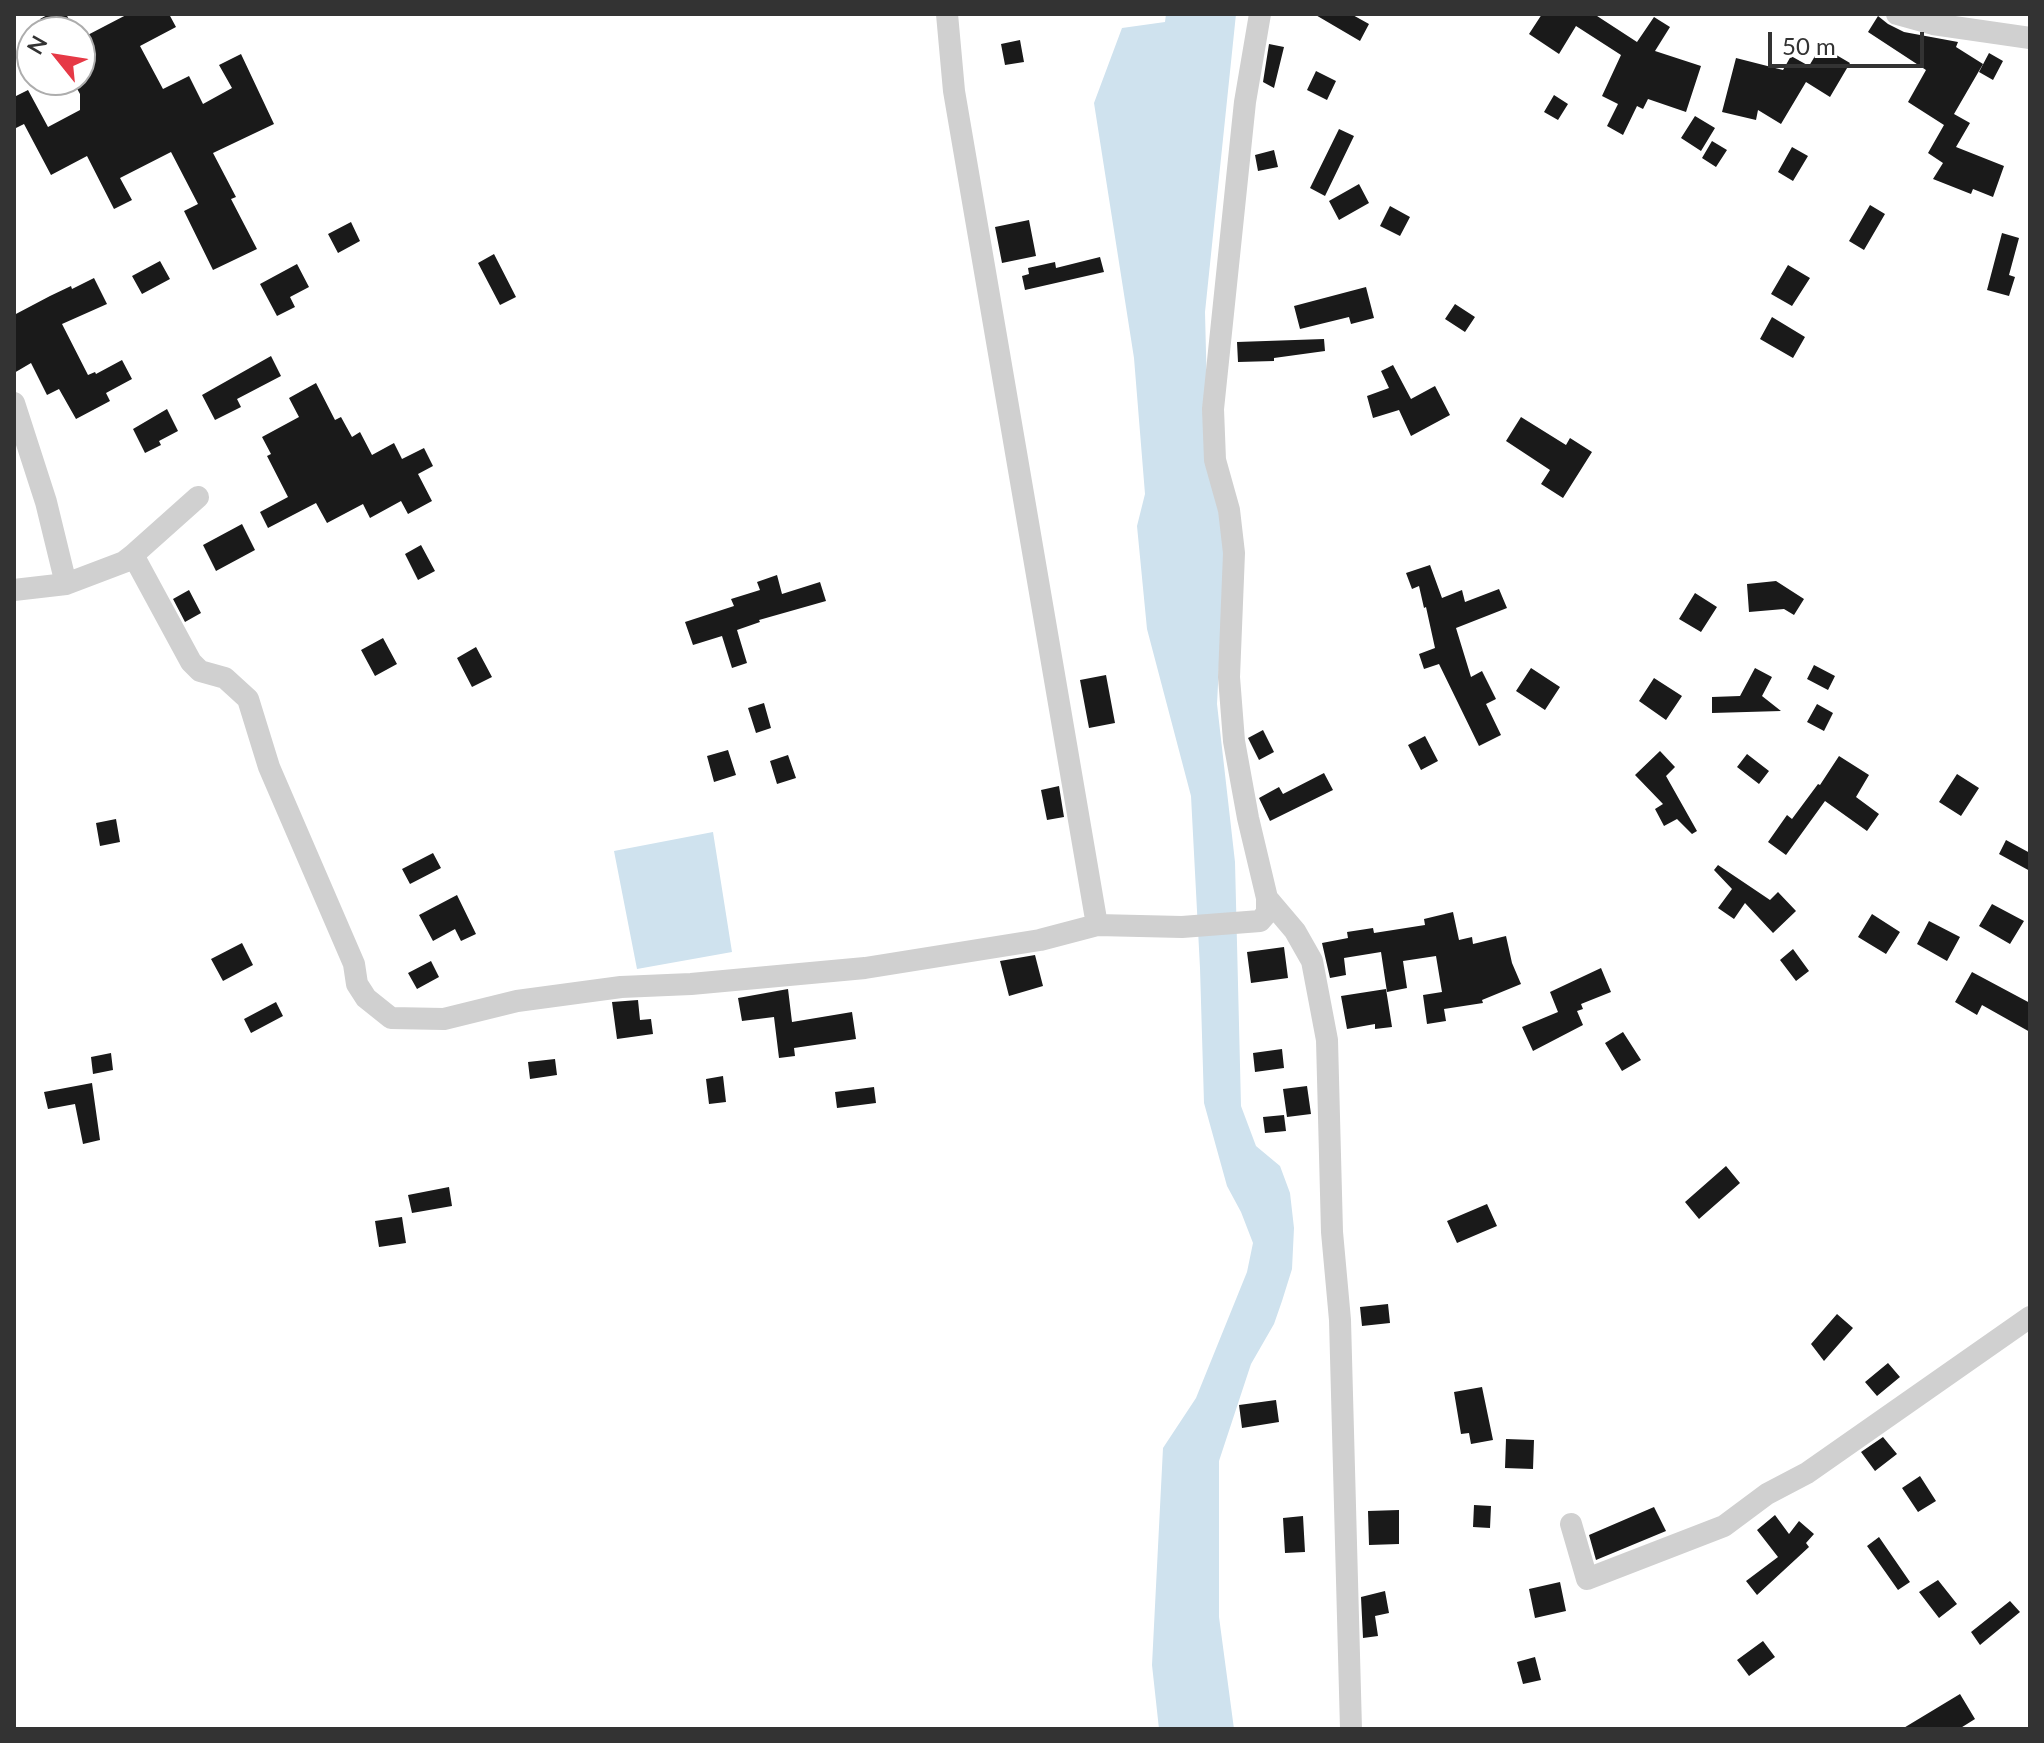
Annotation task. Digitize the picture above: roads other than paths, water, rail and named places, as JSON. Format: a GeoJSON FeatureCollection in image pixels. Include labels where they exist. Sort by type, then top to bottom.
{"type":"FeatureCollection","features":[{"type":"Feature","properties":{"kind":"street"},"geometry":{"type":"LineString","coordinates":[[947,14],[954,91],[1097,925]]}},
{"type":"Feature","properties":{"kind":"street"},"geometry":{"type":"LineString","coordinates":[[133,555],[191,662],[200,671],[225,678],[248,699],[269,767],[354,964],[357,984],[366,998],[391,1018],[444,1019],[517,1001],[621,987],[691,984],[865,968],[1040,940],[1097,925],[1182,927],[1260,921],[1267,913],[1267,898],[1234,741],[1229,677],[1234,553],[1229,510],[1215,460],[1213,409],[1245,102],[1260,14]]}},
{"type":"Feature","properties":{"kind":"street"},"geometry":{"type":"LineString","coordinates":[[1897,14],[1933,24],[2030,38]]}},
{"type":"Feature","properties":{"kind":"street"},"geometry":{"type":"LineString","coordinates":[[14,403],[46,502],[66,584]]}},
{"type":"Feature","properties":{"kind":"street"},"geometry":{"type":"LineString","coordinates":[[14,590],[66,584],[124,562],[198,497]]}},
{"type":"Feature","properties":{"kind":"street"},"geometry":{"type":"LineString","coordinates":[[1267,898],[1295,931],[1312,961],[1327,1040],[1332,1232],[1340,1320],[1351,1729]]}},
{"type":"Feature","properties":{"kind":"street"},"geometry":{"type":"LineString","coordinates":[[1571,1524],[1587,1579],[1724,1526],[1767,1494],[1807,1473],[2030,1317]]}},
{"type":"Feature","properties":{"kind":"water"},"geometry":{"type":"Polygon","coordinates":[[[1166,14],[1236,14],[1205,312],[1209,475],[1217,497],[1225,547],[1217,704],[1235,862],[1241,1106],[1256,1146],[1280,1166],[1290,1193],[1294,1228],[1292,1269],[1282,1301],[1274,1324],[1251,1364],[1219,1461],[1219,1617],[1234,1729],[1159,1729],[1152,1665],[1163,1448],[1196,1398],[1247,1272],[1253,1243],[1227,1186],[1204,1103],[1191,796],[1147,629],[1137,526],[1145,494],[1134,358],[1094,103],[1122,28],[1165,22],[1166,14]]]}},
{"type":"Feature","properties":{"kind":"water"},"geometry":{"type":"Polygon","coordinates":[[[713,832],[732,952],[637,969],[614,851],[713,832]]]}}]}
